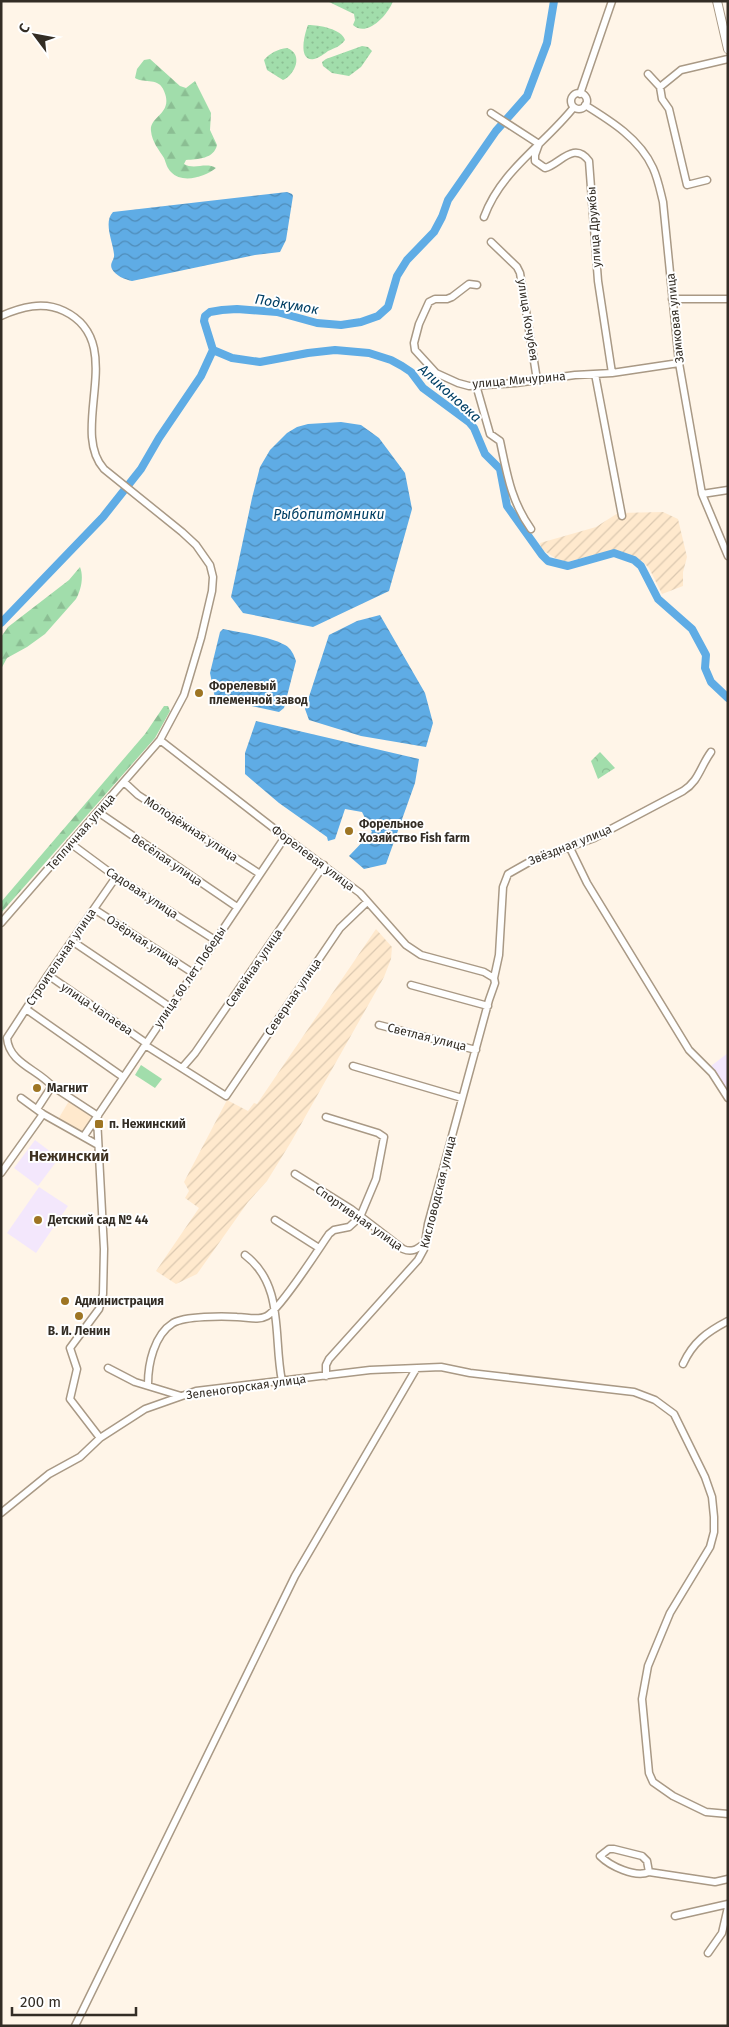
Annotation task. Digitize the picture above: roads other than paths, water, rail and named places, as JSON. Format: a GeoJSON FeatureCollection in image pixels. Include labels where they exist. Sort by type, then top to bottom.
{"type":"FeatureCollection","features":[{"type":"Feature","properties":{"kind":"main road"},"geometry":{"type":"LineString","coordinates":[[717,1],[728,49]]}},
{"type":"Feature","properties":{"kind":"street"},"geometry":{"type":"LineString","coordinates":[[580,94],[612,1]]}},
{"type":"Feature","properties":{"kind":"street"},"geometry":{"type":"LineString","coordinates":[[660,87],[681,70],[728,60]]}},
{"type":"Feature","properties":{"kind":"street"},"geometry":{"type":"LineString","coordinates":[[648,74],[660,87],[662,98],[669,110],[687,186],[707,180]]}},
{"type":"Feature","properties":{"kind":"street"},"geometry":{"type":"LineString","coordinates":[[575,94],[580,94],[586,98],[586,105],[580,109],[574,107],[571,103],[572,98],[575,94]]}},
{"type":"Feature","properties":{"kind":"street","name":"Замковая улица"},"geometry":{"type":"LineString","coordinates":[[586,105],[613,122],[626,133],[652,166],[663,202],[680,363],[702,494],[728,556]]}},
{"type":"Feature","properties":{"kind":"street"},"geometry":{"type":"LineString","coordinates":[[484,217],[499,185],[574,107]]}},
{"type":"Feature","properties":{"kind":"street"},"geometry":{"type":"LineString","coordinates":[[491,113],[539,144]]}},
{"type":"Feature","properties":{"kind":"street","name":"улица Дружбы"},"geometry":{"type":"LineString","coordinates":[[539,144],[535,161],[545,168],[550,167],[568,154],[580,154],[589,161],[598,281],[612,373]]}},
{"type":"Feature","properties":{"kind":"street","name":"улица Кочубея"},"geometry":{"type":"LineString","coordinates":[[491,242],[517,267],[520,273],[537,380]]}},
{"type":"Feature","properties":{"kind":"street","name":"улица Мичурина"},"geometry":{"type":"LineString","coordinates":[[477,285],[470,284],[452,297],[435,299],[429,302],[419,324],[414,343],[415,350],[436,373],[458,383],[469,386],[537,380],[612,373],[680,363]]}},
{"type":"Feature","properties":{"kind":"street"},"geometry":{"type":"LineString","coordinates":[[672,299],[728,299]]}},
{"type":"Feature","properties":{"kind":"street","name":"Тепличная улица"},"geometry":{"type":"LineString","coordinates":[[1,316],[27,306],[50,306],[69,313],[84,326],[93,346],[96,363],[93,430],[94,454],[100,464],[116,479],[196,545],[210,565],[213,577],[209,607],[192,674],[184,695],[160,740],[1,923]]}},
{"type":"Feature","properties":{"kind":"street"},"geometry":{"type":"LineString","coordinates":[[595,374],[622,516]]}},
{"type":"Feature","properties":{"kind":"street"},"geometry":{"type":"LineString","coordinates":[[476,385],[490,434],[500,441],[516,505],[531,529]]}},
{"type":"Feature","properties":{"kind":"street"},"geometry":{"type":"LineString","coordinates":[[702,494],[728,490]]}},
{"type":"Feature","properties":{"kind":"street","name":"Форелевая улица"},"geometry":{"type":"LineString","coordinates":[[160,740],[360,893],[406,945],[420,955],[484,972],[494,978]]}},
{"type":"Feature","properties":{"kind":"street","name":"Звёздная улица"},"geometry":{"type":"LineString","coordinates":[[494,978],[499,954],[503,887],[508,874],[522,865],[602,834],[691,786],[711,752]]}},
{"type":"Feature","properties":{"kind":"street","name":"Молодёжная улица"},"geometry":{"type":"LineString","coordinates":[[124,782],[138,794],[260,874]]}},
{"type":"Feature","properties":{"kind":"street","name":"Весёлая улица"},"geometry":{"type":"LineString","coordinates":[[98,812],[237,907]]}},
{"type":"Feature","properties":{"kind":"street","name":"улица 60 лет Победы"},"geometry":{"type":"LineString","coordinates":[[84,1136],[285,837]]}},
{"type":"Feature","properties":{"kind":"street","name":"Садовая улица"},"geometry":{"type":"LineString","coordinates":[[70,843],[116,877],[215,940]]}},
{"type":"Feature","properties":{"kind":"street"},"geometry":{"type":"LineString","coordinates":[[568,846],[587,882],[689,1050],[712,1073],[728,1098]]}},
{"type":"Feature","properties":{"kind":"street","name":"Семейная улица"},"geometry":{"type":"LineString","coordinates":[[182,1068],[195,1053],[324,865]]}},
{"type":"Feature","properties":{"kind":"street","name":"Строительная улица"},"geometry":{"type":"LineString","coordinates":[[52,1086],[13,1056],[8,1048],[7,1038],[116,877]]}},
{"type":"Feature","properties":{"kind":"street","name":"Северная улица"},"geometry":{"type":"LineString","coordinates":[[226,1096],[340,928],[367,902]]}},
{"type":"Feature","properties":{"kind":"street","name":"Озёрная улица"},"geometry":{"type":"LineString","coordinates":[[94,909],[192,974]]}},
{"type":"Feature","properties":{"kind":"street"},"geometry":{"type":"LineString","coordinates":[[72,941],[170,1007]]}},
{"type":"Feature","properties":{"kind":"street","name":"улица Чапаева"},"geometry":{"type":"LineString","coordinates":[[48,976],[145,1044],[226,1096]]}},
{"type":"Feature","properties":{"kind":"street","name":"Кисловодская улица"},"geometry":{"type":"LineString","coordinates":[[326,1376],[326,1365],[329,1359],[422,1255],[462,1098],[494,987],[494,978]]}},
{"type":"Feature","properties":{"kind":"street"},"geometry":{"type":"LineString","coordinates":[[411,985],[488,1006]]}},
{"type":"Feature","properties":{"kind":"street"},"geometry":{"type":"LineString","coordinates":[[26,1009],[123,1077]]}},
{"type":"Feature","properties":{"kind":"street","name":"Светлая улица"},"geometry":{"type":"LineString","coordinates":[[378,1025],[476,1050]]}},
{"type":"Feature","properties":{"kind":"street"},"geometry":{"type":"LineString","coordinates":[[353,1066],[462,1098]]}},
{"type":"Feature","properties":{"kind":"street"},"geometry":{"type":"LineString","coordinates":[[37,1109],[52,1086],[97,1117],[104,1249],[103,1294],[99,1309],[70,1348],[77,1369],[70,1399],[100,1438]]}},
{"type":"Feature","properties":{"kind":"street"},"geometry":{"type":"LineString","coordinates":[[21,1098],[43,1114],[98,1145]]}},
{"type":"Feature","properties":{"kind":"street"},"geometry":{"type":"LineString","coordinates":[[1,1173],[43,1114]]}},
{"type":"Feature","properties":{"kind":"street"},"geometry":{"type":"LineString","coordinates":[[148,1384],[150,1359],[166,1329],[173,1323],[183,1320],[236,1317],[264,1318],[274,1309],[329,1234],[334,1230],[349,1227],[360,1217],[376,1179],[384,1137],[378,1133],[326,1117]]}},
{"type":"Feature","properties":{"kind":"street","name":"Спортивная улица"},"geometry":{"type":"LineString","coordinates":[[295,1174],[360,1217],[403,1249],[408,1251],[415,1250],[424,1244]]}},
{"type":"Feature","properties":{"kind":"street"},"geometry":{"type":"LineString","coordinates":[[275,1220],[319,1248]]}},
{"type":"Feature","properties":{"kind":"street"},"geometry":{"type":"LineString","coordinates":[[245,1255],[256,1263],[262,1271],[274,1309],[282,1382]]}},
{"type":"Feature","properties":{"kind":"street"},"geometry":{"type":"LineString","coordinates":[[683,1364],[696,1342],[706,1333],[728,1321]]}},
{"type":"Feature","properties":{"kind":"street","name":"Зеленогорская улица"},"geometry":{"type":"LineString","coordinates":[[1,1513],[49,1474],[80,1457],[100,1438],[145,1409],[196,1391],[388,1368],[416,1369],[440,1367],[470,1373],[634,1392],[660,1403],[674,1414],[710,1490],[714,1517],[714,1532],[710,1547],[667,1619],[648,1666],[642,1699],[649,1772],[653,1782],[673,1796],[706,1812],[728,1814]]}},
{"type":"Feature","properties":{"kind":"street"},"geometry":{"type":"LineString","coordinates":[[108,1368],[135,1382],[148,1384],[181,1396]]}},
{"type":"Feature","properties":{"kind":"street"},"geometry":{"type":"LineString","coordinates":[[75,2026],[295,1576],[416,1369]]}},
{"type":"Feature","properties":{"kind":"street"},"geometry":{"type":"LineString","coordinates":[[649,1872],[647,1861],[642,1856],[614,1849],[609,1849],[600,1856],[611,1865],[641,1874],[649,1872],[715,1882],[728,1879]]}},
{"type":"Feature","properties":{"kind":"street"},"geometry":{"type":"LineString","coordinates":[[675,1916],[728,1906],[722,1933],[708,1953]]}},
{"type":"Feature","properties":{"kind":"water"},"geometry":{"type":"Polygon","coordinates":[[[287,192],[293,196],[286,240],[280,252],[255,255],[132,281],[120,277],[112,269],[111,265],[114,254],[109,232],[109,221],[113,212],[287,192]]]}},
{"type":"Feature","properties":{"kind":"water","name":"Рыбопитомники"},"geometry":{"type":"Polygon","coordinates":[[[341,422],[361,425],[379,438],[405,473],[412,509],[389,591],[313,627],[243,613],[231,597],[260,467],[270,450],[287,433],[297,427],[308,424],[341,422]]]}},
{"type":"Feature","properties":{"kind":"water"},"geometry":{"type":"Polygon","coordinates":[[[380,615],[425,693],[433,723],[426,747],[361,736],[309,720],[305,709],[329,635],[357,621],[380,615]]]}},
{"type":"Feature","properties":{"kind":"water"},"geometry":{"type":"Polygon","coordinates":[[[223,629],[271,639],[285,645],[292,652],[296,661],[284,708],[279,712],[215,698],[210,673],[220,632],[223,629]]]}},
{"type":"Feature","properties":{"kind":"water"},"geometry":{"type":"Polygon","coordinates":[[[256,721],[419,759],[415,783],[386,864],[364,869],[349,856],[372,832],[362,812],[345,809],[335,839],[328,841],[327,837],[279,803],[245,774],[245,753],[256,721]]]}},
{"type":"Feature","properties":{"kind":"waterway","name":"Подкумок"},"geometry":{"type":"LineString","coordinates":[[1,623],[103,517],[141,469],[159,438],[201,376],[213,350],[204,321],[205,316],[210,312],[237,309],[277,312],[317,323],[341,325],[361,322],[378,316],[388,307],[397,276],[407,260],[434,232],[448,200],[496,131],[527,96],[547,43],[554,1]]}},
{"type":"Feature","properties":{"kind":"waterway","name":"Аликоновка"},"geometry":{"type":"LineString","coordinates":[[213,350],[232,358],[260,362],[335,350],[369,353],[391,360],[411,372],[423,388],[469,422],[474,428],[485,454],[500,469],[507,506],[542,555],[548,561],[568,566],[614,553],[634,560],[641,566],[658,599],[692,629],[706,655],[705,668],[711,682],[728,698]]}},
{"type":"Feature","properties":{"kind":"place","name":"Форелевый племенной завод"},"geometry":{"type":"Point","coordinates":[199,693]}},
{"type":"Feature","properties":{"kind":"place","name":"Форельное Хозяйство Fish farm"},"geometry":{"type":"Point","coordinates":[349,831]}},
{"type":"Feature","properties":{"kind":"place","name":"Магнит"},"geometry":{"type":"Point","coordinates":[37,1088]}},
{"type":"Feature","properties":{"kind":"place","name":"п. Нежинский"},"geometry":{"type":"Point","coordinates":[99,1124]}},
{"type":"Feature","properties":{"kind":"place","name":"Детский сад № 44"},"geometry":{"type":"Point","coordinates":[38,1220]}},
{"type":"Feature","properties":{"kind":"place","name":"Администрация"},"geometry":{"type":"Point","coordinates":[65,1301]}},
{"type":"Feature","properties":{"kind":"place","name":"В. И. Ленин"},"geometry":{"type":"Point","coordinates":[79,1316]}},
{"type":"Feature","properties":{"kind":"district","name":"Нежинский"},"geometry":{"type":"Point","coordinates":[69,1156]}}]}
